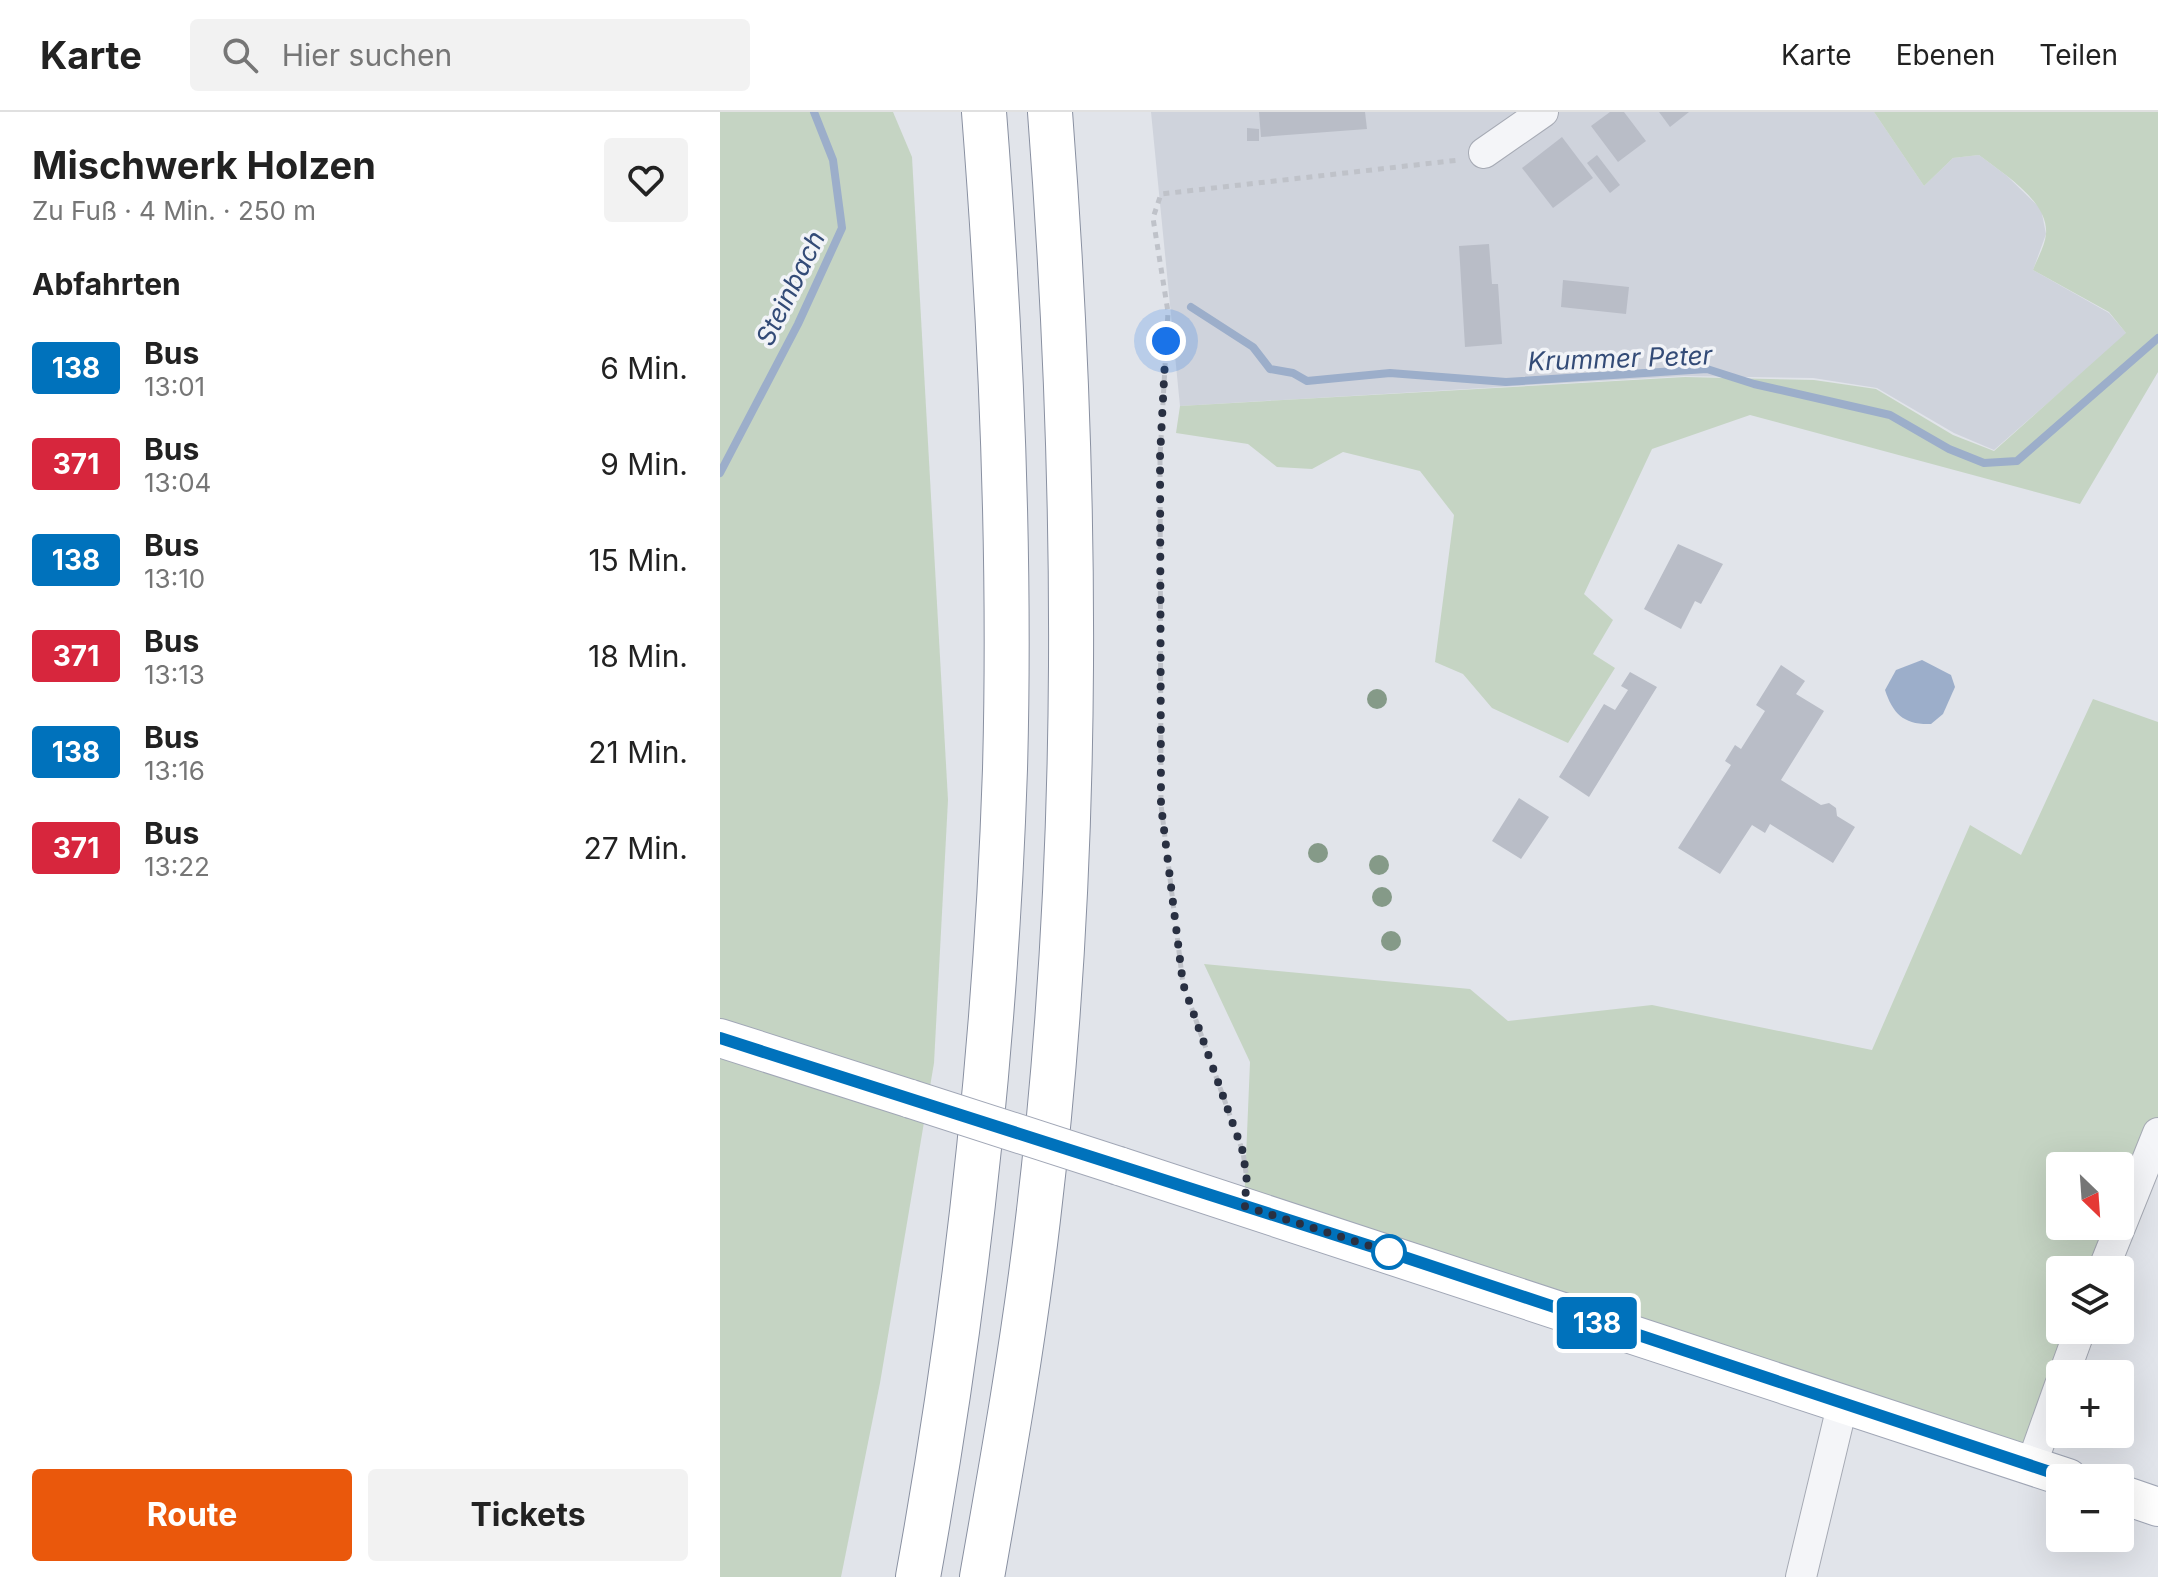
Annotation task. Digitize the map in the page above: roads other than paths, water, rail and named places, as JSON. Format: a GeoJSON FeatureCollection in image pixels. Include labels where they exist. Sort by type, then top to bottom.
{"type":"FeatureCollection","features":[{"type":"Feature","properties":{"kind":"highway"},"geometry":{"type":"LineString","coordinates":[[918,1577],[938,1462],[971,1214],[989,1032],[1005,771],[1004,447],[984,112]]}},
{"type":"Feature","properties":{"kind":"highway"},"geometry":{"type":"LineString","coordinates":[[982,1577],[1038,1219],[1064,912],[1071,667],[1071,441],[1050,112]]}},
{"type":"Feature","properties":{"kind":"main road"},"geometry":{"type":"LineString","coordinates":[[720,1038],[1244,1206],[2046,1471]]}},
{"type":"Feature","properties":{"kind":"main road"},"geometry":{"type":"LineString","coordinates":[[2134,1499],[2158,1507]]}},
{"type":"Feature","properties":{"kind":"street"},"geometry":{"type":"LineString","coordinates":[[1484,153],[1543,112]]}},
{"type":"Feature","properties":{"kind":"street"},"geometry":{"type":"LineString","coordinates":[[2109,1256],[2158,1133]]}},
{"type":"Feature","properties":{"kind":"street"},"geometry":{"type":"LineString","coordinates":[[1801,1577],[1843,1402]]}},
{"type":"Feature","properties":{"kind":"street"},"geometry":{"type":"LineString","coordinates":[[2031,1466],[2046,1424]]}},
{"type":"Feature","properties":{"kind":"water"},"geometry":{"type":"Polygon","coordinates":[[[1922,660],[1951,675],[1955,687],[1943,714],[1931,724],[1914,722],[1901,716],[1892,706],[1885,690],[1896,670],[1922,660]]]}},
{"type":"Feature","properties":{"kind":"waterway","name":"Steinbach"},"geometry":{"type":"LineString","coordinates":[[720,473],[798,324],[842,228],[833,160],[814,112]]}},
{"type":"Feature","properties":{"kind":"waterway","name":"Krummer Peter"},"geometry":{"type":"LineString","coordinates":[[1191,307],[1253,347],[1270,369],[1293,373],[1307,381],[1390,373],[1506,382],[1707,369],[1754,384],[1890,415],[1949,449],[1984,463],[2017,461],[2158,338]]}}]}
